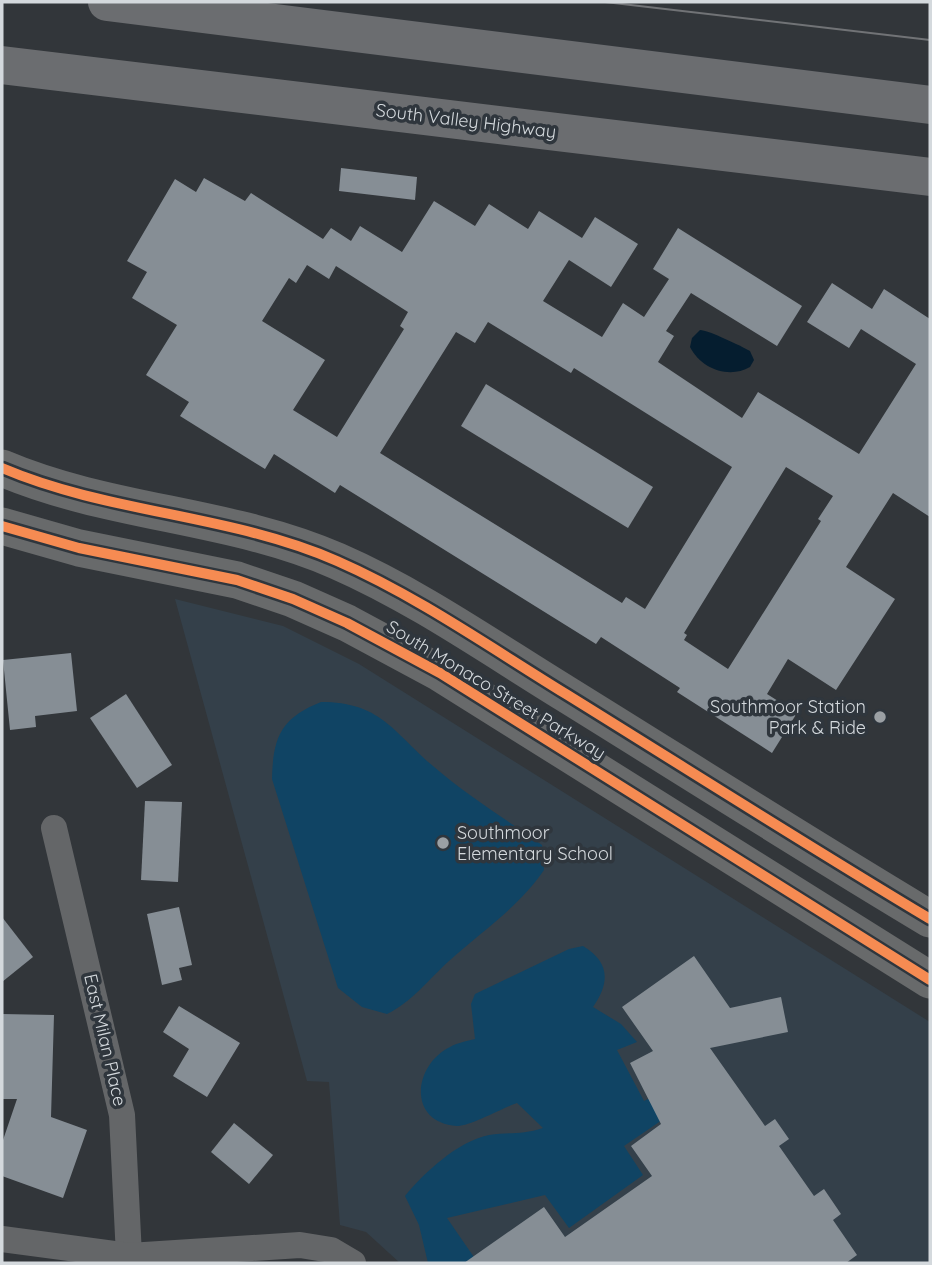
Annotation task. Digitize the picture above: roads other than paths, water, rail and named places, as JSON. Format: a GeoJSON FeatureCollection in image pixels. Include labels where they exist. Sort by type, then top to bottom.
{"type":"FeatureCollection","features":[{"type":"Feature","properties":{"kind":"highway"},"geometry":{"type":"LineString","coordinates":[[107,2],[930,105]]}},
{"type":"Feature","properties":{"kind":"highway","name":"South Valley Highway"},"geometry":{"type":"LineString","coordinates":[[2,65],[930,177]]}},
{"type":"Feature","properties":{"kind":"main road","name":"South Monaco Street Parkway"},"geometry":{"type":"LineString","coordinates":[[2,468],[97,498],[250,530],[292,542],[350,567],[466,632],[930,919]]}},
{"type":"Feature","properties":{"kind":"main road","name":"South Monaco Street Parkway"},"geometry":{"type":"LineString","coordinates":[[2,526],[79,548],[237,580],[347,623],[440,673],[930,980]]}},
{"type":"Feature","properties":{"kind":"street","name":"East Milan Place"},"geometry":{"type":"LineString","coordinates":[[54,828],[122,1115],[129,1256]]}},
{"type":"Feature","properties":{"kind":"street"},"geometry":{"type":"LineString","coordinates":[[2,1239],[129,1256],[300,1245],[331,1250],[352,1263]]}},
{"type":"Feature","properties":{"kind":"tram line"},"geometry":{"type":"LineString","coordinates":[[605,2],[930,40]]}},
{"type":"Feature","properties":{"kind":"place","name":"Southmoor Station Park & Ride"},"geometry":{"type":"Point","coordinates":[880,717]}},
{"type":"Feature","properties":{"kind":"place","name":"Southmoor Elementary School"},"geometry":{"type":"Point","coordinates":[443,843]}}]}
